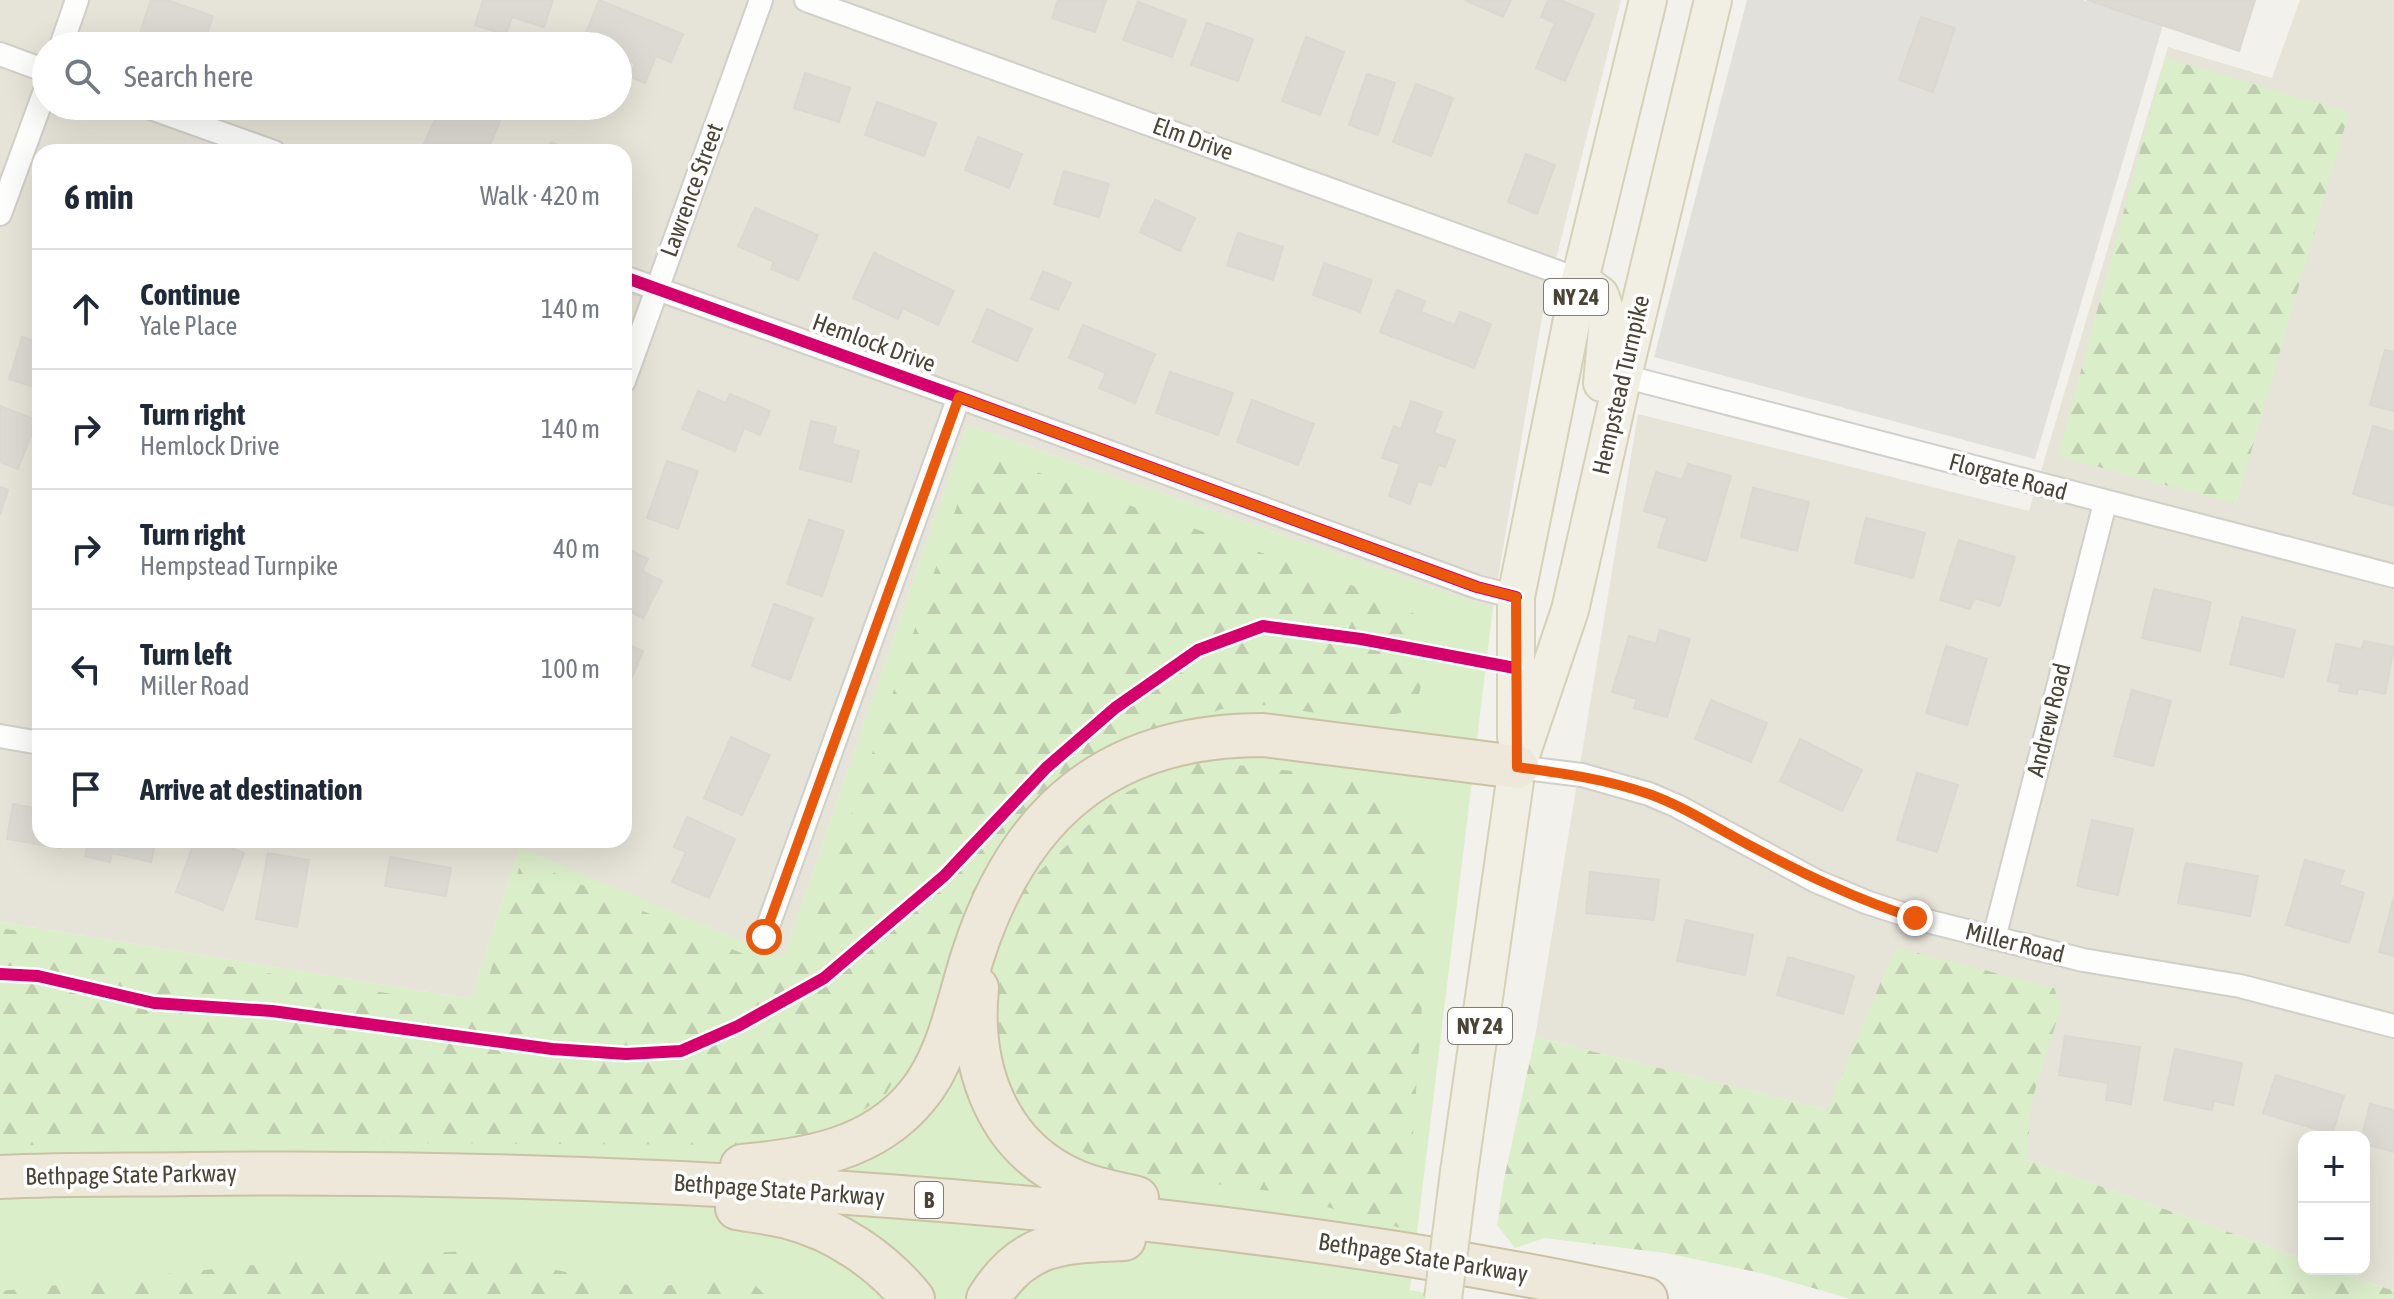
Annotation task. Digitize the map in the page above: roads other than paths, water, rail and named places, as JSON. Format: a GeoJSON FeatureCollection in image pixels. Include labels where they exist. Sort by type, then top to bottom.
{"type":"FeatureCollection","features":[{"type":"Feature","properties":{"kind":"highway"},"geometry":{"type":"LineString","coordinates":[[603,1179],[783,1163],[829,1153],[880,1129],[905,1109],[930,1078],[946,1041],[983,923],[1016,857],[1053,814],[1099,776],[1155,749],[1221,735],[1263,735],[1517,767]]}},
{"type":"Feature","properties":{"kind":"highway"},"geometry":{"type":"LineString","coordinates":[[983,923],[975,1005],[976,1048],[994,1104],[1015,1136],[1042,1161],[1076,1182],[1253,1231]]}},
{"type":"Feature","properties":{"kind":"highway","name":"Bethpage State Parkway"},"geometry":{"type":"LineString","coordinates":[[0,1177],[455,1173],[899,1197],[1253,1231],[1505,1271],[1646,1299]]}},
{"type":"Feature","properties":{"kind":"highway"},"geometry":{"type":"LineString","coordinates":[[603,1179],[787,1217],[815,1226],[866,1254],[913,1299]]}},
{"type":"Feature","properties":{"kind":"highway"},"geometry":{"type":"LineString","coordinates":[[988,1299],[1016,1266],[1057,1243],[1253,1231]]}},
{"type":"Feature","properties":{"kind":"main road","name":"Hempstead Turnpike"},"geometry":{"type":"LineString","coordinates":[[1443,1299],[1517,767],[1516,597],[1580,280],[1648,0]]}},
{"type":"Feature","properties":{"kind":"main road","name":"Hempstead Turnpike"},"geometry":{"type":"LineString","coordinates":[[1517,767],[1570,610],[1713,0]]}},
{"type":"Feature","properties":{"kind":"main road"},"geometry":{"type":"LineString","coordinates":[[1580,280],[1600,295],[1608,318],[1587,528]]}},
{"type":"Feature","properties":{"kind":"street"},"geometry":{"type":"LineString","coordinates":[[66,32],[77,0]]}},
{"type":"Feature","properties":{"kind":"street","name":"Lawrence Street"},"geometry":{"type":"LineString","coordinates":[[632,359],[761,0]]}},
{"type":"Feature","properties":{"kind":"street","name":"Elm Drive"},"geometry":{"type":"LineString","coordinates":[[806,0],[1580,280]]}},
{"type":"Feature","properties":{"kind":"street"},"geometry":{"type":"LineString","coordinates":[[0,54],[32,66]]}},
{"type":"Feature","properties":{"kind":"street"},"geometry":{"type":"LineString","coordinates":[[0,214],[34,120]]}},
{"type":"Feature","properties":{"kind":"street"},"geometry":{"type":"LineString","coordinates":[[184,120],[252,144]]}},
{"type":"Feature","properties":{"kind":"street","name":"Hemlock Drive"},"geometry":{"type":"LineString","coordinates":[[632,280],[1477,587],[1516,597]]}},
{"type":"Feature","properties":{"kind":"street","name":"Florgate Road"},"geometry":{"type":"LineString","coordinates":[[1623,376],[2394,576]]}},
{"type":"Feature","properties":{"kind":"street"},"geometry":{"type":"LineString","coordinates":[[764,937],[959,397]]}},
{"type":"Feature","properties":{"kind":"street","name":"Andrew Road"},"geometry":{"type":"LineString","coordinates":[[1994,938],[2105,503]]}},
{"type":"Feature","properties":{"kind":"street"},"geometry":{"type":"LineString","coordinates":[[0,736],[32,742]]}},
{"type":"Feature","properties":{"kind":"street","name":"Miller Road"},"geometry":{"type":"LineString","coordinates":[[1517,767],[1582,775],[1649,794],[1816,881],[1866,902],[2083,960],[2240,986],[2394,1026]]}}]}
